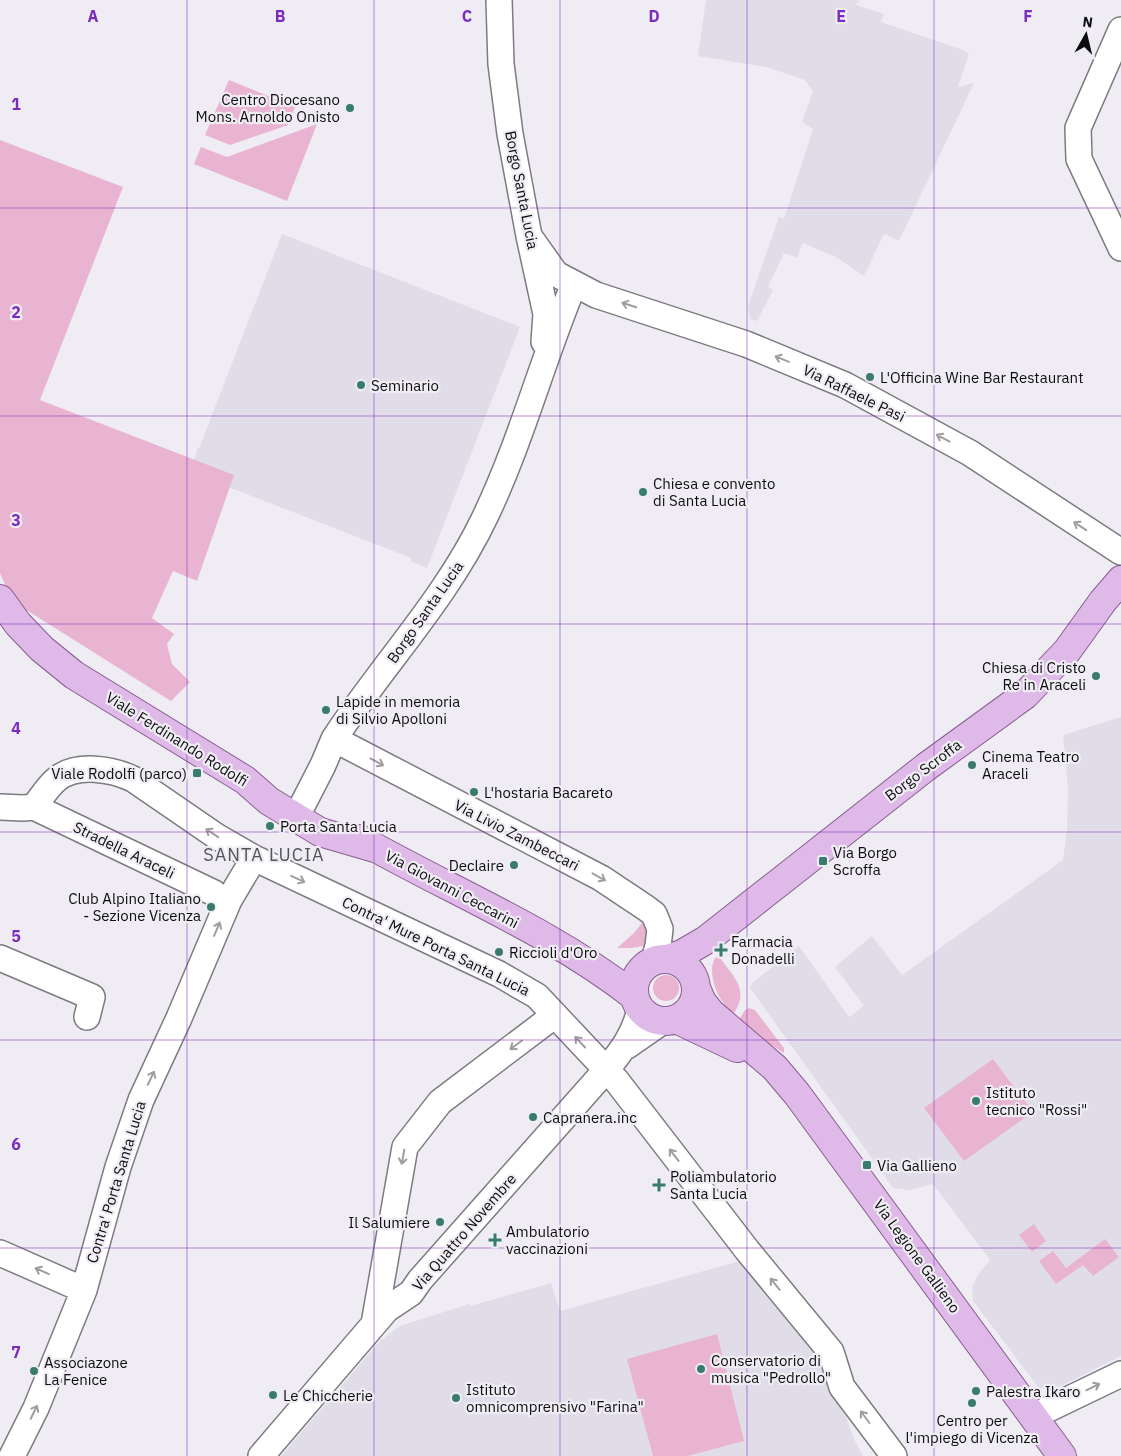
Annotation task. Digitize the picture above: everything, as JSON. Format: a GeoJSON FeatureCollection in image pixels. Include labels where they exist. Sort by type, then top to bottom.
{"type":"FeatureCollection","features":[{"type":"Feature","properties":{"kind":"main road","name":"Borgo Scroffa"},"geometry":{"type":"LineString","coordinates":[[656,961],[682,954],[706,940],[926,767],[1025,696],[1066,651],[1121,580]]}},
{"type":"Feature","properties":{"kind":"main road","name":"Viale Ferdinando Rodolfi"},"geometry":{"type":"LineString","coordinates":[[0,598],[18,624],[42,649],[74,675],[245,780],[269,801],[320,832],[375,848]]}},
{"type":"Feature","properties":{"kind":"main road","name":"Via Giovanni Ceccarini"},"geometry":{"type":"LineString","coordinates":[[245,780],[273,790],[375,848],[554,942],[617,983],[653,1011]]}},
{"type":"Feature","properties":{"kind":"main road"},"geometry":{"type":"LineString","coordinates":[[695,982],[683,964],[656,961],[638,973],[634,984],[653,1011],[687,1012],[694,1001],[695,982],[706,940]]}},
{"type":"Feature","properties":{"kind":"main road","name":"Via Giovanni Ceccarini"},"geometry":{"type":"LineString","coordinates":[[554,942],[608,960],[656,961]]}},
{"type":"Feature","properties":{"kind":"main road","name":"Via Legione Gallieno"},"geometry":{"type":"LineString","coordinates":[[695,982],[702,1002],[711,1013],[784,1077],[1062,1456]]}},
{"type":"Feature","properties":{"kind":"main road","name":"Via Legione Gallieno"},"geometry":{"type":"LineString","coordinates":[[653,1011],[766,1060]]}},
{"type":"Feature","properties":{"kind":"street","name":"Borgo Santa Lucia"},"geometry":{"type":"LineString","coordinates":[[499,0],[501,64],[510,134],[546,314],[545,338],[538,379]]}},
{"type":"Feature","properties":{"kind":"street"},"geometry":{"type":"LineString","coordinates":[[1121,30],[1078,128],[1079,159],[1121,248]]}},
{"type":"Feature","properties":{"kind":"street","name":"Via Raffaele Pasi"},"geometry":{"type":"LineString","coordinates":[[529,236],[556,274],[569,281],[596,295],[746,344],[845,385],[970,453],[1121,552]]}},
{"type":"Feature","properties":{"kind":"street"},"geometry":{"type":"LineString","coordinates":[[543,292],[558,280],[569,281]]}},
{"type":"Feature","properties":{"kind":"street","name":"Borgo Santa Lucia"},"geometry":{"type":"LineString","coordinates":[[302,806],[324,764],[334,739],[449,583],[485,518],[516,444],[560,320],[569,281]]}},
{"type":"Feature","properties":{"kind":"street","name":"Via Livio Zambeccari"},"geometry":{"type":"LineString","coordinates":[[334,739],[602,878],[646,908],[654,914],[660,929],[656,961]]}},
{"type":"Feature","properties":{"kind":"street","name":"Contra' Mure Porta Santa Lucia"},"geometry":{"type":"LineString","coordinates":[[34,807],[57,779],[70,773],[88,769],[122,774],[133,779],[216,836],[254,858],[499,974],[537,996],[622,1087],[746,1250],[831,1352],[842,1387],[894,1456]]}},
{"type":"Feature","properties":{"kind":"street"},"geometry":{"type":"LineString","coordinates":[[2,811],[34,807]]}},
{"type":"Feature","properties":{"kind":"street","name":"Stradella Araceli"},"geometry":{"type":"LineString","coordinates":[[34,807],[214,893]]}},
{"type":"Feature","properties":{"kind":"street","name":"Contra' Porta Santa Lucia"},"geometry":{"type":"LineString","coordinates":[[12,1456],[36,1408],[84,1290],[118,1167],[141,1100],[179,1018],[229,900],[254,858]]}},
{"type":"Feature","properties":{"kind":"street"},"geometry":{"type":"LineString","coordinates":[[0,958],[92,997],[87,1017]]}},
{"type":"Feature","properties":{"kind":"street","name":"Via Quattro Novembre"},"geometry":{"type":"LineString","coordinates":[[261,1456],[387,1309],[411,1292],[606,1070],[653,1011]]}},
{"type":"Feature","properties":{"kind":"street"},"geometry":{"type":"LineString","coordinates":[[374,1324],[405,1147],[440,1102],[555,1015]]}},
{"type":"Feature","properties":{"kind":"street"},"geometry":{"type":"LineString","coordinates":[[0,1253],[84,1290]]}},
{"type":"Feature","properties":{"kind":"street"},"geometry":{"type":"LineString","coordinates":[[382,1276],[401,1284],[411,1292]]}},
{"type":"Feature","properties":{"kind":"street"},"geometry":{"type":"LineString","coordinates":[[1034,1416],[1121,1374]]}},
{"type":"Feature","properties":{"kind":"shaded area"},"geometry":{"type":"Polygon","coordinates":[[[706,0],[861,1],[854,4],[884,14],[881,22],[963,50],[969,54],[958,87],[974,83],[899,241],[884,234],[864,276],[836,257],[803,243],[797,258],[784,253],[768,287],[773,290],[757,321],[750,319],[748,306],[779,217],[784,219],[813,129],[802,122],[813,91],[805,80],[766,67],[698,56],[706,0]]]}},
{"type":"Feature","properties":{"kind":"shaded area"},"geometry":{"type":"Polygon","coordinates":[[[229,80],[295,107],[288,125],[230,145],[205,135],[229,80]]]}},
{"type":"Feature","properties":{"kind":"shaded area"},"geometry":{"type":"Polygon","coordinates":[[[317,124],[287,201],[194,164],[201,147],[227,157],[317,124]]]}},
{"type":"Feature","properties":{"kind":"shaded area"},"geometry":{"type":"Polygon","coordinates":[[[0,140],[123,187],[40,400],[234,475],[197,581],[173,571],[152,618],[174,634],[167,644],[172,664],[190,682],[171,701],[12,601],[0,573],[0,140]]]}},
{"type":"Feature","properties":{"kind":"shaded area","name":"Seminario"},"geometry":{"type":"Polygon","coordinates":[[[282,234],[520,327],[427,568],[410,561],[411,558],[190,472],[282,234]]]}},
{"type":"Feature","properties":{"kind":"shaded area","name":"Istituto tecnico \"Rossi\""},"geometry":{"type":"Polygon","coordinates":[[[1121,717],[1121,1356],[1051,1391],[1038,1387],[973,1301],[972,1287],[979,1273],[990,1260],[933,1184],[910,1190],[893,1188],[750,988],[752,983],[799,946],[849,1017],[864,1006],[835,967],[872,936],[902,975],[1063,860],[1067,830],[1068,788],[1063,735],[1121,717]]]}},
{"type":"Feature","properties":{"kind":"shaded area"},"geometry":{"type":"Polygon","coordinates":[[[645,919],[650,937],[644,946],[617,948],[634,933],[645,919]]]}},
{"type":"Feature","properties":{"kind":"shaded area"},"geometry":{"type":"Polygon","coordinates":[[[716,957],[720,958],[739,986],[740,999],[734,1013],[720,998],[713,980],[712,967],[716,957]]]}},
{"type":"Feature","properties":{"kind":"shaded area"},"geometry":{"type":"Polygon","coordinates":[[[666,975],[675,979],[679,988],[675,997],[666,1001],[657,997],[653,988],[657,979],[666,975]]]}},
{"type":"Feature","properties":{"kind":"shaded area"},"geometry":{"type":"Polygon","coordinates":[[[749,1008],[755,1010],[784,1048],[784,1053],[737,1023],[745,1010],[749,1008]]]}},
{"type":"Feature","properties":{"kind":"shaded area"},"geometry":{"type":"Polygon","coordinates":[[[993,1059],[1033,1112],[964,1161],[924,1108],[993,1059]]]}},
{"type":"Feature","properties":{"kind":"shaded area"},"geometry":{"type":"Polygon","coordinates":[[[1034,1224],[1046,1241],[1032,1252],[1019,1235],[1034,1224]]]}},
{"type":"Feature","properties":{"kind":"shaded area"},"geometry":{"type":"Polygon","coordinates":[[[1105,1239],[1119,1257],[1093,1276],[1083,1265],[1056,1284],[1039,1261],[1053,1251],[1066,1268],[1105,1239]]]}},
{"type":"Feature","properties":{"kind":"shaded area"},"geometry":{"type":"Polygon","coordinates":[[[747,1259],[795,1317],[834,1383],[854,1439],[863,1456],[281,1456],[380,1341],[400,1326],[469,1304],[470,1306],[551,1283],[560,1311],[747,1259]]]}},
{"type":"Feature","properties":{"kind":"shaded area"},"geometry":{"type":"Polygon","coordinates":[[[717,1334],[744,1441],[687,1456],[653,1456],[627,1359],[717,1334]]]}},
{"type":"Feature","properties":{"kind":"place","name":"Centro Diocesano Mons. Arnoldo Onisto"},"geometry":{"type":"Point","coordinates":[350,108]}},
{"type":"Feature","properties":{"kind":"place","name":"L'Officina Wine Bar Restaurant"},"geometry":{"type":"Point","coordinates":[870,377]}},
{"type":"Feature","properties":{"kind":"place","name":"Seminario"},"geometry":{"type":"Point","coordinates":[361,385]}},
{"type":"Feature","properties":{"kind":"place","name":"Chiesa e convento di Santa Lucia"},"geometry":{"type":"Point","coordinates":[643,492]}},
{"type":"Feature","properties":{"kind":"place","name":"Chiesa di Cristo Re in Araceli"},"geometry":{"type":"Point","coordinates":[1096,676]}},
{"type":"Feature","properties":{"kind":"place","name":"Lapide in memoria di Silvio Apolloni"},"geometry":{"type":"Point","coordinates":[326,710]}},
{"type":"Feature","properties":{"kind":"place","name":"Cinema Teatro Araceli"},"geometry":{"type":"Point","coordinates":[972,765]}},
{"type":"Feature","properties":{"kind":"place","name":"Viale Rodolfi (parco)"},"geometry":{"type":"Point","coordinates":[197,773]}},
{"type":"Feature","properties":{"kind":"place","name":"L'hostaria Bacareto"},"geometry":{"type":"Point","coordinates":[474,792]}},
{"type":"Feature","properties":{"kind":"place","name":"Porta Santa Lucia"},"geometry":{"type":"Point","coordinates":[270,826]}},
{"type":"Feature","properties":{"kind":"place","name":"Via Borgo Scroffa"},"geometry":{"type":"Point","coordinates":[823,861]}},
{"type":"Feature","properties":{"kind":"place","name":"Declaire"},"geometry":{"type":"Point","coordinates":[514,865]}},
{"type":"Feature","properties":{"kind":"place","name":"Club Alpino Italiano - Sezione Vicenza"},"geometry":{"type":"Point","coordinates":[211,907]}},
{"type":"Feature","properties":{"kind":"place","name":"Farmacia Donadelli"},"geometry":{"type":"Point","coordinates":[721,950]}},
{"type":"Feature","properties":{"kind":"place","name":"Riccioli d'Oro"},"geometry":{"type":"Point","coordinates":[499,952]}},
{"type":"Feature","properties":{"kind":"place","name":"Istituto tecnico \"Rossi\""},"geometry":{"type":"Point","coordinates":[976,1101]}},
{"type":"Feature","properties":{"kind":"place","name":"Capranera.inc"},"geometry":{"type":"Point","coordinates":[533,1117]}},
{"type":"Feature","properties":{"kind":"place","name":"Via Gallieno"},"geometry":{"type":"Point","coordinates":[867,1165]}},
{"type":"Feature","properties":{"kind":"place","name":"Poliambulatorio Santa Lucia"},"geometry":{"type":"Point","coordinates":[659,1185]}},
{"type":"Feature","properties":{"kind":"place","name":"Il Salumiere"},"geometry":{"type":"Point","coordinates":[440,1222]}},
{"type":"Feature","properties":{"kind":"place","name":"Ambulatorio vaccinazioni"},"geometry":{"type":"Point","coordinates":[495,1240]}},
{"type":"Feature","properties":{"kind":"place","name":"Conservatorio di musica \"Pedrollo\""},"geometry":{"type":"Point","coordinates":[701,1369]}},
{"type":"Feature","properties":{"kind":"place","name":"Associazone La Fenice"},"geometry":{"type":"Point","coordinates":[34,1371]}},
{"type":"Feature","properties":{"kind":"place","name":"Palestra Ikaro"},"geometry":{"type":"Point","coordinates":[976,1391]}},
{"type":"Feature","properties":{"kind":"place","name":"Le Chiccherie"},"geometry":{"type":"Point","coordinates":[273,1395]}},
{"type":"Feature","properties":{"kind":"place","name":"Istituto omnicomprensivo \"Farina\""},"geometry":{"type":"Point","coordinates":[456,1398]}},
{"type":"Feature","properties":{"kind":"place","name":"Centro per l'impiego di Vicenza"},"geometry":{"type":"Point","coordinates":[972,1403]}},
{"type":"Feature","properties":{"kind":"district","name":"SANTA LUCIA"},"geometry":{"type":"Point","coordinates":[264,854]}}]}
